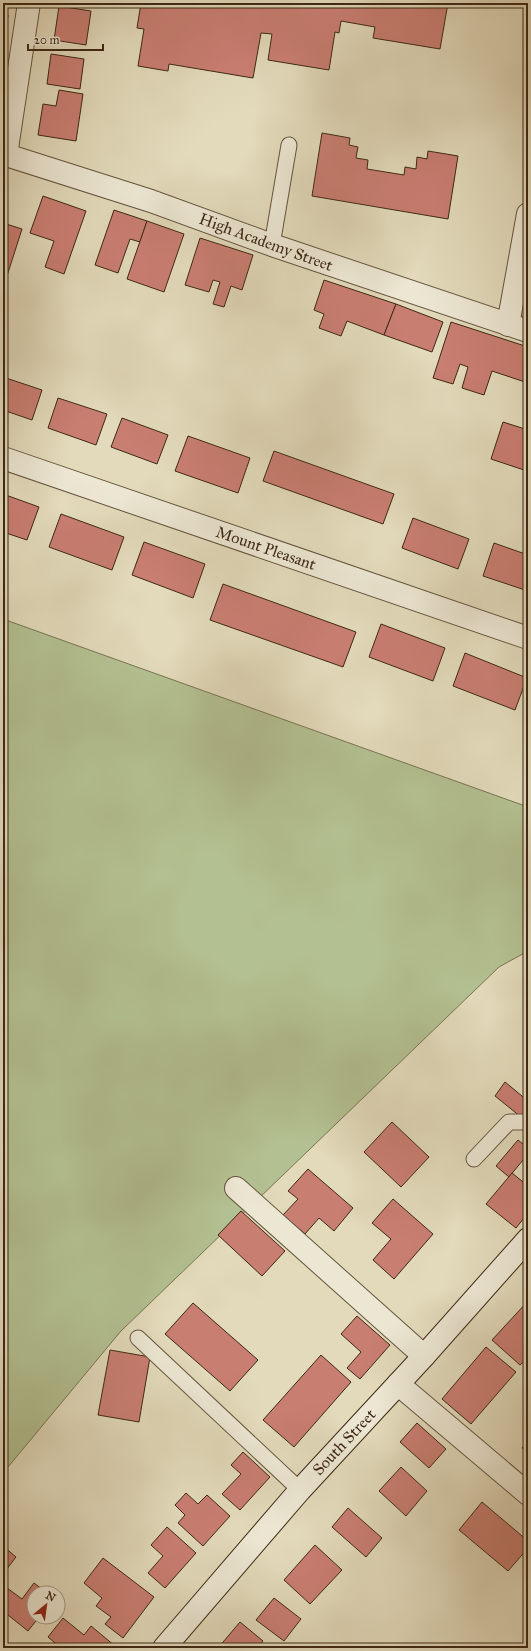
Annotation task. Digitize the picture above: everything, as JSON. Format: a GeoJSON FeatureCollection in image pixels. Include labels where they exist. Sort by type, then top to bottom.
{"type":"FeatureCollection","features":[{"type":"Feature","properties":{"kind":"street"},"geometry":{"type":"LineString","coordinates":[[4,155],[29,3]]}},
{"type":"Feature","properties":{"kind":"street","name":"High Academy Street"},"geometry":{"type":"LineString","coordinates":[[4,155],[151,201],[272,245],[518,328]]}},
{"type":"Feature","properties":{"kind":"street"},"geometry":{"type":"LineString","coordinates":[[518,328],[528,214]]}},
{"type":"Feature","properties":{"kind":"street","name":"Mount Pleasant"},"geometry":{"type":"LineString","coordinates":[[3,458],[528,638]]}},
{"type":"Feature","properties":{"kind":"street"},"geometry":{"type":"LineString","coordinates":[[236,1188],[424,1356]]}},
{"type":"Feature","properties":{"kind":"street","name":"South Street"},"geometry":{"type":"LineString","coordinates":[[164,1648],[300,1490],[424,1356],[528,1240]]}},
{"type":"Feature","properties":{"kind":"street"},"geometry":{"type":"LineString","coordinates":[[398,1384],[528,1494]]}},
{"type":"Feature","properties":{"kind":"lane"},"geometry":{"type":"LineString","coordinates":[[272,245],[289,145]]}},
{"type":"Feature","properties":{"kind":"lane"},"geometry":{"type":"LineString","coordinates":[[474,1159],[509,1122],[528,1122]]}},
{"type":"Feature","properties":{"kind":"lane"},"geometry":{"type":"LineString","coordinates":[[138,1338],[300,1490]]}},
{"type":"Feature","properties":{"kind":"green space"},"geometry":{"type":"Polygon","coordinates":[[[3,619],[528,807],[528,951],[499,967],[121,1331],[3,1473],[3,619]]]}},
{"type":"Feature","properties":{"kind":"building"},"geometry":{"type":"Polygon","coordinates":[[[141,3],[267,3],[267,5],[277,7],[278,3],[448,3],[440,49],[373,38],[375,27],[341,21],[339,33],[335,32],[329,70],[268,60],[272,34],[261,33],[253,78],[169,64],[168,71],[138,66],[144,29],[137,28],[141,3]]]}},
{"type":"Feature","properties":{"kind":"building"},"geometry":{"type":"Polygon","coordinates":[[[59,6],[91,11],[86,45],[54,40],[59,6]]]}},
{"type":"Feature","properties":{"kind":"building"},"geometry":{"type":"Polygon","coordinates":[[[3,14],[8,15],[4,44],[3,44],[3,14]]]}},
{"type":"Feature","properties":{"kind":"building"},"geometry":{"type":"Polygon","coordinates":[[[51,54],[84,59],[80,89],[47,84],[51,54]]]}},
{"type":"Feature","properties":{"kind":"building"},"geometry":{"type":"Polygon","coordinates":[[[59,90],[83,94],[76,141],[38,135],[43,104],[56,106],[59,90]]]}},
{"type":"Feature","properties":{"kind":"building"},"geometry":{"type":"Polygon","coordinates":[[[322,133],[350,138],[349,145],[358,147],[356,158],[368,160],[367,169],[404,175],[405,167],[416,169],[417,157],[427,159],[428,151],[458,156],[448,219],[312,196],[322,133]]]}},
{"type":"Feature","properties":{"kind":"building"},"geometry":{"type":"Polygon","coordinates":[[[43,196],[86,211],[64,274],[45,267],[54,241],[30,233],[43,196]]]}},
{"type":"Feature","properties":{"kind":"building"},"geometry":{"type":"Polygon","coordinates":[[[114,210],[147,221],[140,242],[130,239],[118,273],[95,265],[114,210]]]}},
{"type":"Feature","properties":{"kind":"building"},"geometry":{"type":"Polygon","coordinates":[[[147,221],[184,234],[164,292],[127,279],[147,221]]]}},
{"type":"Feature","properties":{"kind":"building"},"geometry":{"type":"Polygon","coordinates":[[[3,223],[22,229],[6,279],[3,278],[3,223]]]}},
{"type":"Feature","properties":{"kind":"building"},"geometry":{"type":"Polygon","coordinates":[[[200,238],[253,255],[242,290],[231,286],[224,307],[213,304],[220,282],[213,280],[209,292],[185,285],[200,238]]]}},
{"type":"Feature","properties":{"kind":"building"},"geometry":{"type":"Polygon","coordinates":[[[324,280],[396,304],[384,335],[347,321],[341,336],[319,328],[324,314],[314,310],[324,280]]]}},
{"type":"Feature","properties":{"kind":"building"},"geometry":{"type":"Polygon","coordinates":[[[396,304],[443,322],[432,352],[384,335],[396,304]]]}},
{"type":"Feature","properties":{"kind":"building"},"geometry":{"type":"Polygon","coordinates":[[[451,322],[528,347],[528,383],[492,371],[484,395],[462,388],[468,367],[460,364],[453,384],[433,378],[451,322]]]}},
{"type":"Feature","properties":{"kind":"building"},"geometry":{"type":"Polygon","coordinates":[[[3,377],[42,390],[32,420],[3,410],[3,377]]]}},
{"type":"Feature","properties":{"kind":"building"},"geometry":{"type":"Polygon","coordinates":[[[58,398],[107,414],[96,445],[48,428],[58,398]]]}},
{"type":"Feature","properties":{"kind":"building"},"geometry":{"type":"Polygon","coordinates":[[[122,418],[168,435],[157,464],[111,447],[122,418]]]}},
{"type":"Feature","properties":{"kind":"building"},"geometry":{"type":"Polygon","coordinates":[[[503,422],[528,430],[527,471],[491,459],[503,422]]]}},
{"type":"Feature","properties":{"kind":"building"},"geometry":{"type":"Polygon","coordinates":[[[188,436],[250,458],[238,493],[175,471],[188,436]]]}},
{"type":"Feature","properties":{"kind":"building"},"geometry":{"type":"Polygon","coordinates":[[[274,451],[394,494],[383,524],[263,481],[274,451]]]}},
{"type":"Feature","properties":{"kind":"building"},"geometry":{"type":"Polygon","coordinates":[[[3,494],[39,507],[27,540],[3,532],[3,494]]]}},
{"type":"Feature","properties":{"kind":"building"},"geometry":{"type":"Polygon","coordinates":[[[61,514],[124,537],[112,570],[49,547],[61,514]]]}},
{"type":"Feature","properties":{"kind":"building"},"geometry":{"type":"Polygon","coordinates":[[[413,518],[469,539],[458,569],[402,548],[413,518]]]}},
{"type":"Feature","properties":{"kind":"building"},"geometry":{"type":"Polygon","coordinates":[[[144,542],[205,564],[193,598],[132,575],[144,542]]]}},
{"type":"Feature","properties":{"kind":"building"},"geometry":{"type":"Polygon","coordinates":[[[494,543],[528,555],[528,591],[483,576],[494,543]]]}},
{"type":"Feature","properties":{"kind":"building"},"geometry":{"type":"Polygon","coordinates":[[[223,584],[356,632],[343,667],[210,620],[223,584]]]}},
{"type":"Feature","properties":{"kind":"building"},"geometry":{"type":"Polygon","coordinates":[[[381,624],[445,648],[433,681],[369,657],[381,624]]]}},
{"type":"Feature","properties":{"kind":"building"},"geometry":{"type":"Polygon","coordinates":[[[465,653],[527,678],[515,710],[453,686],[465,653]]]}},
{"type":"Feature","properties":{"kind":"building"},"geometry":{"type":"Polygon","coordinates":[[[505,1082],[528,1101],[528,1108],[521,1117],[495,1096],[505,1082]]]}},
{"type":"Feature","properties":{"kind":"building"},"geometry":{"type":"Polygon","coordinates":[[[392,1122],[429,1157],[401,1187],[364,1152],[392,1122]]]}},
{"type":"Feature","properties":{"kind":"building"},"geometry":{"type":"Polygon","coordinates":[[[518,1140],[528,1148],[528,1154],[509,1177],[496,1166],[518,1140]]]}},
{"type":"Feature","properties":{"kind":"building"},"geometry":{"type":"Polygon","coordinates":[[[308,1169],[353,1208],[334,1231],[319,1218],[305,1234],[283,1215],[298,1199],[288,1191],[308,1169]]]}},
{"type":"Feature","properties":{"kind":"building"},"geometry":{"type":"Polygon","coordinates":[[[512,1173],[528,1186],[528,1213],[516,1228],[486,1204],[512,1173]]]}},
{"type":"Feature","properties":{"kind":"building"},"geometry":{"type":"Polygon","coordinates":[[[393,1199],[433,1234],[394,1279],[373,1260],[391,1239],[372,1223],[393,1199]]]}},
{"type":"Feature","properties":{"kind":"building"},"geometry":{"type":"Polygon","coordinates":[[[241,1211],[285,1251],[262,1276],[218,1235],[241,1211]]]}},
{"type":"Feature","properties":{"kind":"building"},"geometry":{"type":"Polygon","coordinates":[[[528,1301],[528,1358],[520,1365],[492,1340],[528,1301]]]}},
{"type":"Feature","properties":{"kind":"building"},"geometry":{"type":"Polygon","coordinates":[[[193,1303],[258,1360],[230,1391],[165,1334],[193,1303]]]}},
{"type":"Feature","properties":{"kind":"building"},"geometry":{"type":"Polygon","coordinates":[[[357,1316],[390,1345],[360,1379],[347,1368],[361,1352],[341,1334],[357,1316]]]}},
{"type":"Feature","properties":{"kind":"building"},"geometry":{"type":"Polygon","coordinates":[[[486,1347],[516,1372],[471,1424],[442,1399],[486,1347]]]}},
{"type":"Feature","properties":{"kind":"building"},"geometry":{"type":"Polygon","coordinates":[[[110,1350],[150,1357],[139,1422],[98,1415],[110,1350]]]}},
{"type":"Feature","properties":{"kind":"building"},"geometry":{"type":"Polygon","coordinates":[[[321,1355],[351,1382],[294,1447],[263,1420],[321,1355]]]}},
{"type":"Feature","properties":{"kind":"building"},"geometry":{"type":"Polygon","coordinates":[[[417,1423],[446,1449],[429,1468],[400,1442],[417,1423]]]}},
{"type":"Feature","properties":{"kind":"building"},"geometry":{"type":"Polygon","coordinates":[[[528,1441],[528,1452],[522,1448],[528,1441]]]}},
{"type":"Feature","properties":{"kind":"building"},"geometry":{"type":"Polygon","coordinates":[[[243,1452],[270,1477],[240,1510],[222,1494],[241,1474],[231,1465],[243,1452]]]}},
{"type":"Feature","properties":{"kind":"building"},"geometry":{"type":"Polygon","coordinates":[[[401,1467],[427,1491],[406,1516],[379,1491],[401,1467]]]}},
{"type":"Feature","properties":{"kind":"building"},"geometry":{"type":"Polygon","coordinates":[[[186,1493],[198,1504],[207,1495],[230,1516],[203,1546],[178,1523],[185,1515],[175,1505],[186,1493]]]}},
{"type":"Feature","properties":{"kind":"building"},"geometry":{"type":"Polygon","coordinates":[[[482,1502],[528,1541],[528,1548],[508,1571],[459,1530],[482,1502]]]}},
{"type":"Feature","properties":{"kind":"building"},"geometry":{"type":"Polygon","coordinates":[[[348,1508],[382,1538],[366,1557],[332,1527],[348,1508]]]}},
{"type":"Feature","properties":{"kind":"building"},"geometry":{"type":"Polygon","coordinates":[[[167,1527],[196,1553],[165,1588],[148,1573],[163,1556],[151,1545],[167,1527]]]}},
{"type":"Feature","properties":{"kind":"building"},"geometry":{"type":"Polygon","coordinates":[[[315,1545],[342,1570],[310,1604],[284,1580],[315,1545]]]}},
{"type":"Feature","properties":{"kind":"building"},"geometry":{"type":"Polygon","coordinates":[[[3,1546],[16,1557],[3,1574],[3,1546]]]}},
{"type":"Feature","properties":{"kind":"building"},"geometry":{"type":"Polygon","coordinates":[[[103,1558],[154,1597],[123,1638],[105,1624],[111,1617],[96,1606],[102,1598],[84,1583],[103,1558]]]}},
{"type":"Feature","properties":{"kind":"building"},"geometry":{"type":"Polygon","coordinates":[[[7,1588],[22,1599],[26,1594],[26,1625],[33,1625],[28,1631],[3,1611],[3,1594],[7,1588]]]}},
{"type":"Feature","properties":{"kind":"building"},"geometry":{"type":"Polygon","coordinates":[[[274,1598],[301,1619],[284,1641],[256,1620],[274,1598]]]}},
{"type":"Feature","properties":{"kind":"building"},"geometry":{"type":"Polygon","coordinates":[[[66,1620],[84,1635],[91,1626],[115,1646],[113,1648],[61,1648],[48,1637],[57,1625],[66,1625],[66,1620]]]}},
{"type":"Feature","properties":{"kind":"building"},"geometry":{"type":"Polygon","coordinates":[[[240,1622],[263,1641],[257,1648],[218,1648],[240,1622]]]}}]}
